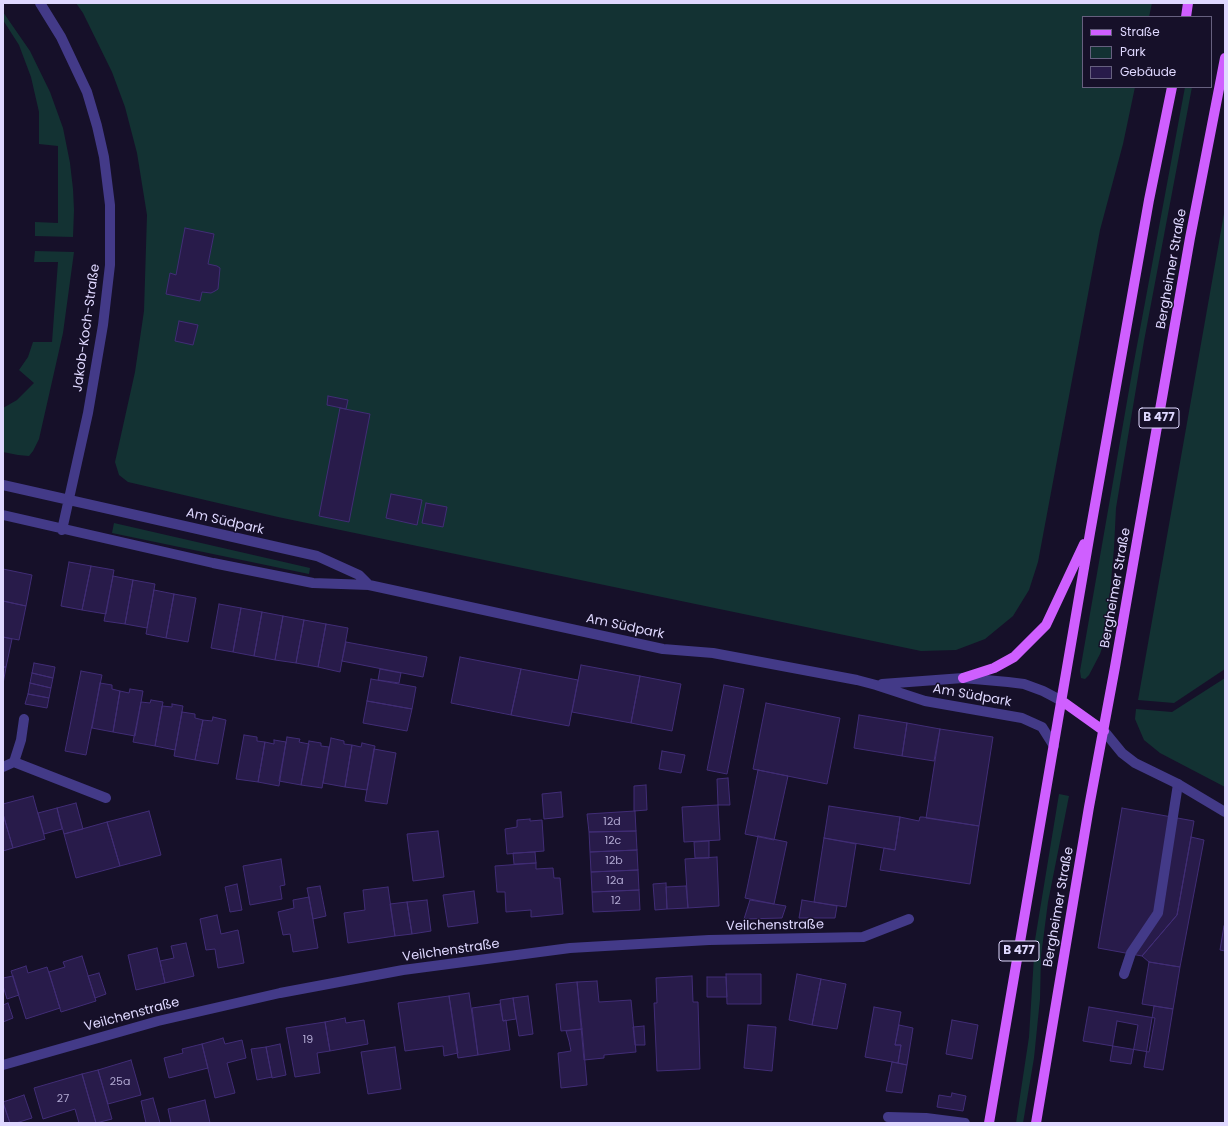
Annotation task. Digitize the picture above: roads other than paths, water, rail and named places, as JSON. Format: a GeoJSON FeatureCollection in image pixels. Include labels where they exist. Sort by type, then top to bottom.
{"type":"FeatureCollection","features":[{"type":"Feature","properties":{"kind":"main road"},"geometry":{"type":"LineString","coordinates":[[1186,16],[1188,3]]}},
{"type":"Feature","properties":{"kind":"main road","name":"Bergheimer Straße"},"geometry":{"type":"LineString","coordinates":[[1036,1123],[1089,806],[1104,731],[1190,238],[1225,58]]}},
{"type":"Feature","properties":{"kind":"main road","name":"B 477"},"geometry":{"type":"LineString","coordinates":[[989,1123],[1090,533],[1149,200],[1172,88]]}},
{"type":"Feature","properties":{"kind":"main road"},"geometry":{"type":"LineString","coordinates":[[963,678],[994,668],[1014,657],[1046,625],[1090,533]]}},
{"type":"Feature","properties":{"kind":"main road"},"geometry":{"type":"LineString","coordinates":[[1062,701],[1104,731]]}},
{"type":"Feature","properties":{"kind":"street","name":"Jakob-Koch-Straße"},"geometry":{"type":"LineString","coordinates":[[40,3],[61,37],[87,92],[104,157],[110,205],[110,265],[103,325],[88,413],[69,500]]}},
{"type":"Feature","properties":{"kind":"street","name":"Am Südpark"},"geometry":{"type":"LineString","coordinates":[[3,485],[317,556],[359,575],[369,585]]}},
{"type":"Feature","properties":{"kind":"street"},"geometry":{"type":"LineString","coordinates":[[62,530],[69,500]]}},
{"type":"Feature","properties":{"kind":"street","name":"Am Südpark"},"geometry":{"type":"LineString","coordinates":[[3,515],[62,530],[313,583],[369,585],[663,649],[720,655],[876,685],[925,701],[1022,718],[1042,727],[1054,746]]}},
{"type":"Feature","properties":{"kind":"street","name":"Am Südpark"},"geometry":{"type":"LineString","coordinates":[[876,685],[963,678],[1024,684],[1044,691],[1062,701]]}},
{"type":"Feature","properties":{"kind":"street"},"geometry":{"type":"LineString","coordinates":[[14,762],[21,740],[24,719]]}},
{"type":"Feature","properties":{"kind":"street"},"geometry":{"type":"LineString","coordinates":[[1104,731],[1122,753],[1135,763],[1178,784],[1225,812]]}},
{"type":"Feature","properties":{"kind":"street"},"geometry":{"type":"LineString","coordinates":[[3,767],[14,762],[106,798]]}},
{"type":"Feature","properties":{"kind":"street"},"geometry":{"type":"LineString","coordinates":[[1124,974],[1131,953],[1158,913],[1178,784]]}},
{"type":"Feature","properties":{"kind":"street","name":"Veilchenstraße"},"geometry":{"type":"LineString","coordinates":[[3,1065],[158,1021],[280,993],[404,970],[570,948],[709,940],[863,937],[909,919]]}},
{"type":"Feature","properties":{"kind":"street"},"geometry":{"type":"LineString","coordinates":[[888,1117],[926,1118],[965,1123]]}}]}
